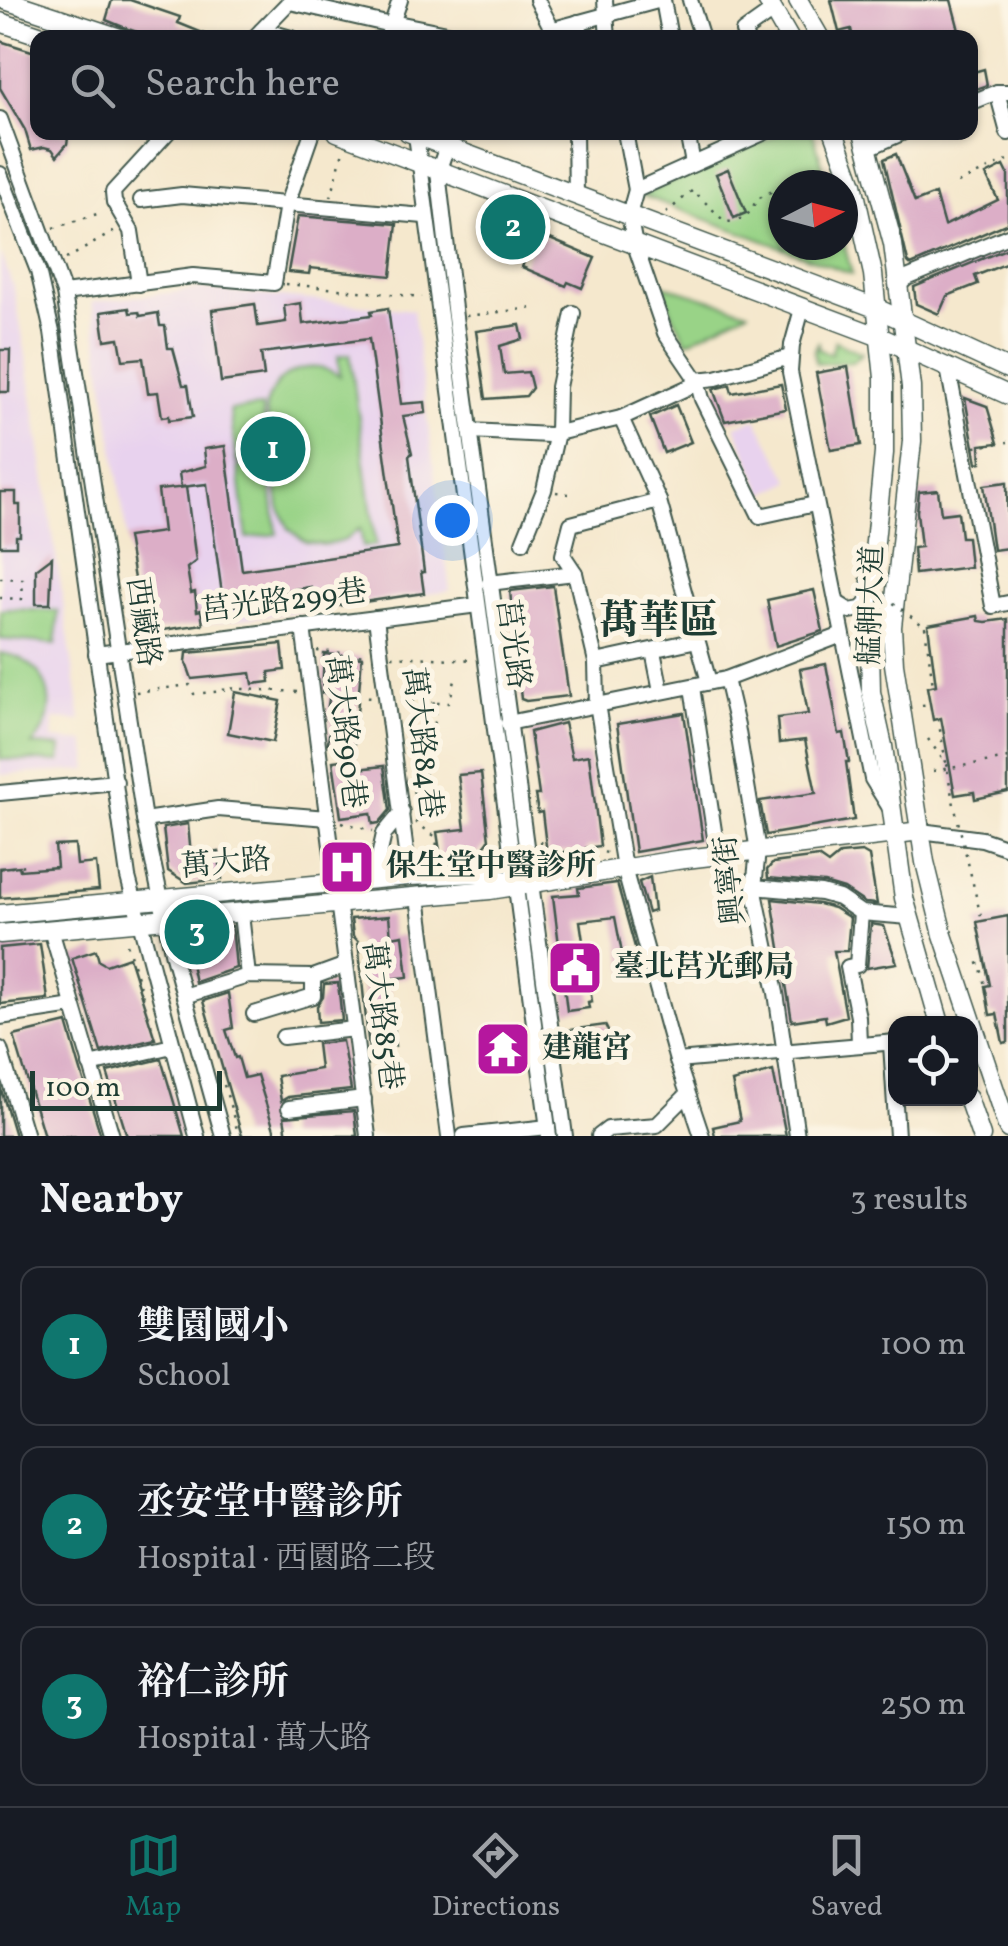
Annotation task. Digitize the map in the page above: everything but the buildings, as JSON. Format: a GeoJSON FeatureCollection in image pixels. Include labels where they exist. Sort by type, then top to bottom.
{"type":"FeatureCollection","features":[{"type":"Feature","properties":{"kind":"main road"},"geometry":{"type":"LineString","coordinates":[[798,0],[815,30]]}},
{"type":"Feature","properties":{"kind":"main road"},"geometry":{"type":"LineString","coordinates":[[10,1],[96,30]]}},
{"type":"Feature","properties":{"kind":"main road"},"geometry":{"type":"LineString","coordinates":[[771,5],[785,30]]}},
{"type":"Feature","properties":{"kind":"main road"},"geometry":{"type":"LineString","coordinates":[[0,22],[30,32]]}},
{"type":"Feature","properties":{"kind":"main road"},"geometry":{"type":"LineString","coordinates":[[359,140],[880,337],[1008,396]]}},
{"type":"Feature","properties":{"kind":"main road"},"geometry":{"type":"LineString","coordinates":[[430,140],[891,315],[1008,369]]}},
{"type":"Feature","properties":{"kind":"main road","name":"艋舺大道"},"geometry":{"type":"LineString","coordinates":[[837,140],[891,315],[908,349],[912,441],[892,627],[894,664],[921,831],[943,936],[1008,1130]]}},
{"type":"Feature","properties":{"kind":"main road","name":"艋舺大道"},"geometry":{"type":"LineString","coordinates":[[866,140],[900,284],[880,337],[884,453],[870,601],[871,692],[909,918],[938,1016]]}},
{"type":"Feature","properties":{"kind":"main road","name":"萬大路"},"geometry":{"type":"LineString","coordinates":[[0,934],[490,890],[624,868],[921,831]]}},
{"type":"Feature","properties":{"kind":"main road","name":"萬大路"},"geometry":{"type":"LineString","coordinates":[[0,914],[409,876],[481,873],[524,883]]}},
{"type":"Feature","properties":{"kind":"main road"},"geometry":{"type":"LineString","coordinates":[[971,1106],[981,1136]]}},
{"type":"Feature","properties":{"kind":"street"},"geometry":{"type":"LineString","coordinates":[[261,30],[284,3],[390,28],[400,0]]}},
{"type":"Feature","properties":{"kind":"street"},"geometry":{"type":"LineString","coordinates":[[536,0],[553,30]]}},
{"type":"Feature","properties":{"kind":"street"},"geometry":{"type":"LineString","coordinates":[[580,30],[604,7],[662,0],[668,30]]}},
{"type":"Feature","properties":{"kind":"street"},"geometry":{"type":"LineString","coordinates":[[690,0],[699,30]]}},
{"type":"Feature","properties":{"kind":"street"},"geometry":{"type":"LineString","coordinates":[[745,30],[771,5]]}},
{"type":"Feature","properties":{"kind":"street"},"geometry":{"type":"LineString","coordinates":[[978,100],[1003,92],[1008,132]]}},
{"type":"Feature","properties":{"kind":"street","name":"西藏路"},"geometry":{"type":"LineString","coordinates":[[0,119],[64,294],[144,820],[184,996],[223,1136]]}},
{"type":"Feature","properties":{"kind":"street"},"geometry":{"type":"LineString","coordinates":[[139,284],[128,224],[113,192],[161,140]]}},
{"type":"Feature","properties":{"kind":"street"},"geometry":{"type":"LineString","coordinates":[[64,294],[193,276],[274,283],[287,204],[309,140]]}},
{"type":"Feature","properties":{"kind":"street","name":"莒光路"},"geometry":{"type":"LineString","coordinates":[[413,140],[486,661],[565,1136]]}},
{"type":"Feature","properties":{"kind":"street"},"geometry":{"type":"LineString","coordinates":[[575,140],[576,196]]}},
{"type":"Feature","properties":{"kind":"street"},"geometry":{"type":"LineString","coordinates":[[627,140],[636,190],[629,215],[665,334],[698,380],[702,398],[760,516],[815,504]]}},
{"type":"Feature","properties":{"kind":"street"},"geometry":{"type":"LineString","coordinates":[[689,140],[693,164]]}},
{"type":"Feature","properties":{"kind":"street"},"geometry":{"type":"LineString","coordinates":[[636,190],[693,164],[733,140]]}},
{"type":"Feature","properties":{"kind":"street"},"geometry":{"type":"LineString","coordinates":[[438,172],[447,146]]}},
{"type":"Feature","properties":{"kind":"street","name":"莒光路"},"geometry":{"type":"LineString","coordinates":[[438,172],[508,723],[549,1131]]}},
{"type":"Feature","properties":{"kind":"street","name":"西藏路"},"geometry":{"type":"LineString","coordinates":[[0,174],[38,271],[52,332],[133,901],[197,1136]]}},
{"type":"Feature","properties":{"kind":"street"},"geometry":{"type":"LineString","coordinates":[[141,200],[182,195],[424,216]]}},
{"type":"Feature","properties":{"kind":"street"},"geometry":{"type":"LineString","coordinates":[[900,284],[1008,236]]}},
{"type":"Feature","properties":{"kind":"street","name":"艋舺大道"},"geometry":{"type":"LineString","coordinates":[[802,308],[790,372],[872,779],[893,813]]}},
{"type":"Feature","properties":{"kind":"street"},"geometry":{"type":"LineString","coordinates":[[523,542],[544,490],[558,433],[558,387],[574,313]]}},
{"type":"Feature","properties":{"kind":"street"},"geometry":{"type":"LineString","coordinates":[[470,432],[534,436],[558,433],[621,418],[698,380],[790,356]]}},
{"type":"Feature","properties":{"kind":"street"},"geometry":{"type":"LineString","coordinates":[[948,368],[993,606],[1008,604]]}},
{"type":"Feature","properties":{"kind":"street"},"geometry":{"type":"LineString","coordinates":[[621,418],[659,501],[709,682]]}},
{"type":"Feature","properties":{"kind":"street"},"geometry":{"type":"LineString","coordinates":[[659,501],[571,524],[562,555],[574,573],[596,662],[598,704],[624,868],[677,1062],[702,1136]]}},
{"type":"Feature","properties":{"kind":"street"},"geometry":{"type":"LineString","coordinates":[[489,584],[574,573]]}},
{"type":"Feature","properties":{"kind":"street","name":"艋舺大道"},"geometry":{"type":"LineString","coordinates":[[837,603],[850,612],[861,610],[870,601]]}},
{"type":"Feature","properties":{"kind":"street","name":"莒光路299巷"},"geometry":{"type":"LineString","coordinates":[[96,654],[478,605]]}},
{"type":"Feature","properties":{"kind":"street","name":"萬大路84巷"},"geometry":{"type":"LineString","coordinates":[[376,618],[409,876]]}},
{"type":"Feature","properties":{"kind":"street","name":"萬大路90巷"},"geometry":{"type":"LineString","coordinates":[[303,627],[339,904]]}},
{"type":"Feature","properties":{"kind":"street"},"geometry":{"type":"LineString","coordinates":[[508,723],[726,679],[842,635]]}},
{"type":"Feature","properties":{"kind":"street"},"geometry":{"type":"LineString","coordinates":[[596,662],[697,640]]}},
{"type":"Feature","properties":{"kind":"street"},"geometry":{"type":"LineString","coordinates":[[653,652],[661,691]]}},
{"type":"Feature","properties":{"kind":"street","name":"興寧街"},"geometry":{"type":"LineString","coordinates":[[726,679],[738,726],[758,851],[754,887],[797,1136]]}},
{"type":"Feature","properties":{"kind":"street"},"geometry":{"type":"LineString","coordinates":[[692,687],[718,857]]}},
{"type":"Feature","properties":{"kind":"street"},"geometry":{"type":"LineString","coordinates":[[0,792],[116,782]]}},
{"type":"Feature","properties":{"kind":"street"},"geometry":{"type":"LineString","coordinates":[[144,820],[232,809],[326,818]]}},
{"type":"Feature","properties":{"kind":"street"},"geometry":{"type":"LineString","coordinates":[[374,879],[384,834],[402,812]]}},
{"type":"Feature","properties":{"kind":"street"},"geometry":{"type":"LineString","coordinates":[[921,831],[982,839],[1008,848]]}},
{"type":"Feature","properties":{"kind":"street"},"geometry":{"type":"LineString","coordinates":[[754,887],[822,893],[840,898],[861,913],[909,918]]}},
{"type":"Feature","properties":{"kind":"street"},"geometry":{"type":"LineString","coordinates":[[418,897],[449,1136]]}},
{"type":"Feature","properties":{"kind":"street","name":"萬大路85巷"},"geometry":{"type":"LineString","coordinates":[[339,904],[368,1136]]}},
{"type":"Feature","properties":{"kind":"street"},"geometry":{"type":"LineString","coordinates":[[859,1044],[848,966],[857,966],[861,913]]}},
{"type":"Feature","properties":{"kind":"street"},"geometry":{"type":"LineString","coordinates":[[241,914],[248,976]]}},
{"type":"Feature","properties":{"kind":"street"},"geometry":{"type":"LineString","coordinates":[[51,930],[112,1136]]}},
{"type":"Feature","properties":{"kind":"street"},"geometry":{"type":"LineString","coordinates":[[184,996],[248,976],[314,977],[346,966]]}},
{"type":"Feature","properties":{"kind":"street"},"geometry":{"type":"LineString","coordinates":[[254,1014],[313,996],[314,977]]}},
{"type":"Feature","properties":{"kind":"street"},"geometry":{"type":"LineString","coordinates":[[0,1017],[73,1006]]}},
{"type":"Feature","properties":{"kind":"street"},"geometry":{"type":"LineString","coordinates":[[283,1037],[354,1029]]}},
{"type":"Feature","properties":{"kind":"street"},"geometry":{"type":"LineString","coordinates":[[677,1062],[888,1043]]}},
{"type":"Feature","properties":{"kind":"street"},"geometry":{"type":"LineString","coordinates":[[90,1065],[172,1046]]}},
{"type":"Feature","properties":{"kind":"street"},"geometry":{"type":"LineString","coordinates":[[0,1049],[26,1136]]}},
{"type":"Feature","properties":{"kind":"street"},"geometry":{"type":"LineString","coordinates":[[598,1136],[608,1129],[657,1125],[687,1095]]}},
{"type":"Feature","properties":{"kind":"street"},"geometry":{"type":"LineString","coordinates":[[289,1108],[364,1099]]}},
{"type":"Feature","properties":{"kind":"street"},"geometry":{"type":"LineString","coordinates":[[896,1106],[897,1136]]}},
{"type":"Feature","properties":{"kind":"street"},"geometry":{"type":"LineString","coordinates":[[464,1136],[549,1131]]}},
{"type":"Feature","properties":{"kind":"path"},"geometry":{"type":"LineString","coordinates":[[330,208],[341,140]]}},
{"type":"Feature","properties":{"kind":"path"},"geometry":{"type":"LineString","coordinates":[[958,183],[1008,160]]}},
{"type":"Feature","properties":{"kind":"path"},"geometry":{"type":"LineString","coordinates":[[653,224],[694,190],[725,222],[738,221],[751,213],[756,200],[768,193]]}},
{"type":"Feature","properties":{"kind":"path"},"geometry":{"type":"LineString","coordinates":[[43,232],[118,207]]}},
{"type":"Feature","properties":{"kind":"path"},"geometry":{"type":"LineString","coordinates":[[56,265],[128,224]]}},
{"type":"Feature","properties":{"kind":"path"},"geometry":{"type":"LineString","coordinates":[[274,283],[435,298]]}},
{"type":"Feature","properties":{"kind":"path"},"geometry":{"type":"LineString","coordinates":[[455,317],[534,308]]}},
{"type":"Feature","properties":{"kind":"path"},"geometry":{"type":"LineString","coordinates":[[964,449],[1008,442]]}},
{"type":"Feature","properties":{"kind":"path"},"geometry":{"type":"LineString","coordinates":[[544,490],[576,494]]}},
{"type":"Feature","properties":{"kind":"path"},"geometry":{"type":"LineString","coordinates":[[859,568],[858,576],[925,627],[933,686]]}},
{"type":"Feature","properties":{"kind":"path"},"geometry":{"type":"LineString","coordinates":[[0,578],[23,579],[22,599],[0,598]]}},
{"type":"Feature","properties":{"kind":"path"},"geometry":{"type":"LineString","coordinates":[[306,650],[486,661]]}},
{"type":"Feature","properties":{"kind":"path"},"geometry":{"type":"LineString","coordinates":[[125,694],[190,685],[194,694],[224,688],[449,703],[456,676]]}},
{"type":"Feature","properties":{"kind":"path"},"geometry":{"type":"LineString","coordinates":[[437,703],[426,771],[402,812],[436,837],[440,875]]}},
{"type":"Feature","properties":{"kind":"path"},"geometry":{"type":"LineString","coordinates":[[922,705],[930,704]]}},
{"type":"Feature","properties":{"kind":"path"},"geometry":{"type":"LineString","coordinates":[[938,719],[982,921]]}},
{"type":"Feature","properties":{"kind":"path"},"geometry":{"type":"LineString","coordinates":[[928,739],[950,769]]}},
{"type":"Feature","properties":{"kind":"path"},"geometry":{"type":"LineString","coordinates":[[933,771],[1008,758]]}},
{"type":"Feature","properties":{"kind":"path"},"geometry":{"type":"LineString","coordinates":[[326,818],[384,834]]}},
{"type":"Feature","properties":{"kind":"path"},"geometry":{"type":"LineString","coordinates":[[545,866],[567,854],[572,861],[590,857],[596,850],[610,853]]}},
{"type":"Feature","properties":{"kind":"path"},"geometry":{"type":"LineString","coordinates":[[218,853],[224,892]]}},
{"type":"Feature","properties":{"kind":"path"},"geometry":{"type":"LineString","coordinates":[[0,869],[25,866]]}},
{"type":"Feature","properties":{"kind":"path"},"geometry":{"type":"LineString","coordinates":[[977,964],[988,1000]]}},
{"type":"Feature","properties":{"kind":"shaded area"},"geometry":{"type":"Polygon","coordinates":[[[0,252],[14,289],[25,350],[81,721],[54,719],[52,739],[85,742],[89,770],[0,775],[0,252]]]}},
{"type":"Feature","properties":{"kind":"shaded area"},"geometry":{"type":"Polygon","coordinates":[[[200,289],[413,310],[450,591],[141,633],[92,302],[200,289]]]}},
{"type":"Feature","properties":{"kind":"shaded area"},"geometry":{"type":"Polygon","coordinates":[[[756,419],[791,481],[764,494],[735,426],[756,419]]]}},
{"type":"Feature","properties":{"kind":"green space"},"geometry":{"type":"Polygon","coordinates":[[[766,140],[815,140],[824,170],[768,170],[768,243],[641,195],[766,140]]]}},
{"type":"Feature","properties":{"kind":"green space"},"geometry":{"type":"Polygon","coordinates":[[[815,260],[848,260],[852,274],[815,260]]]}},
{"type":"Feature","properties":{"kind":"green space"},"geometry":{"type":"Polygon","coordinates":[[[663,285],[748,311],[687,342],[663,285]]]}},
{"type":"Feature","properties":{"kind":"green space"},"geometry":{"type":"Polygon","coordinates":[[[819,341],[818,349],[831,354],[835,341],[862,353],[852,362],[816,364],[814,351],[819,341]]]}},
{"type":"Feature","properties":{"kind":"green space"},"geometry":{"type":"Polygon","coordinates":[[[350,354],[376,545],[363,547],[360,528],[345,540],[325,545],[306,542],[289,529],[279,507],[266,407],[277,385],[294,371],[316,368],[340,376],[338,356],[350,354]]]}},
{"type":"Feature","properties":{"kind":"green space"},"geometry":{"type":"Polygon","coordinates":[[[262,407],[268,459],[237,463],[230,410],[262,407]]]}},
{"type":"Feature","properties":{"kind":"green space"},"geometry":{"type":"Polygon","coordinates":[[[268,463],[277,534],[247,538],[238,467],[268,463]]]}},
{"type":"Feature","properties":{"kind":"green space"},"geometry":{"type":"Polygon","coordinates":[[[0,610],[58,611],[56,644],[0,639],[0,610]]]}},
{"type":"Feature","properties":{"kind":"green space"},"geometry":{"type":"Polygon","coordinates":[[[0,653],[17,657],[40,675],[47,688],[48,717],[32,745],[61,747],[60,762],[0,759],[0,653]]]}},
{"type":"Feature","properties":{"kind":"place","name":"丞安堂中醫診所"},"geometry":{"type":"Point","coordinates":[513,227]}},
{"type":"Feature","properties":{"kind":"place","name":"雙園國小"},"geometry":{"type":"Point","coordinates":[273,449]}},
{"type":"Feature","properties":{"kind":"place","name":"保生堂中醫診所"},"geometry":{"type":"Point","coordinates":[347,867]}},
{"type":"Feature","properties":{"kind":"place","name":"裕仁診所"},"geometry":{"type":"Point","coordinates":[197,932]}},
{"type":"Feature","properties":{"kind":"place","name":"臺北莒光郵局"},"geometry":{"type":"Point","coordinates":[575,968]}},
{"type":"Feature","properties":{"kind":"place","name":"建龍宮"},"geometry":{"type":"Point","coordinates":[503,1049]}},
{"type":"Feature","properties":{"kind":"district","name":"萬華區"},"geometry":{"type":"Point","coordinates":[659,623]}}]}
